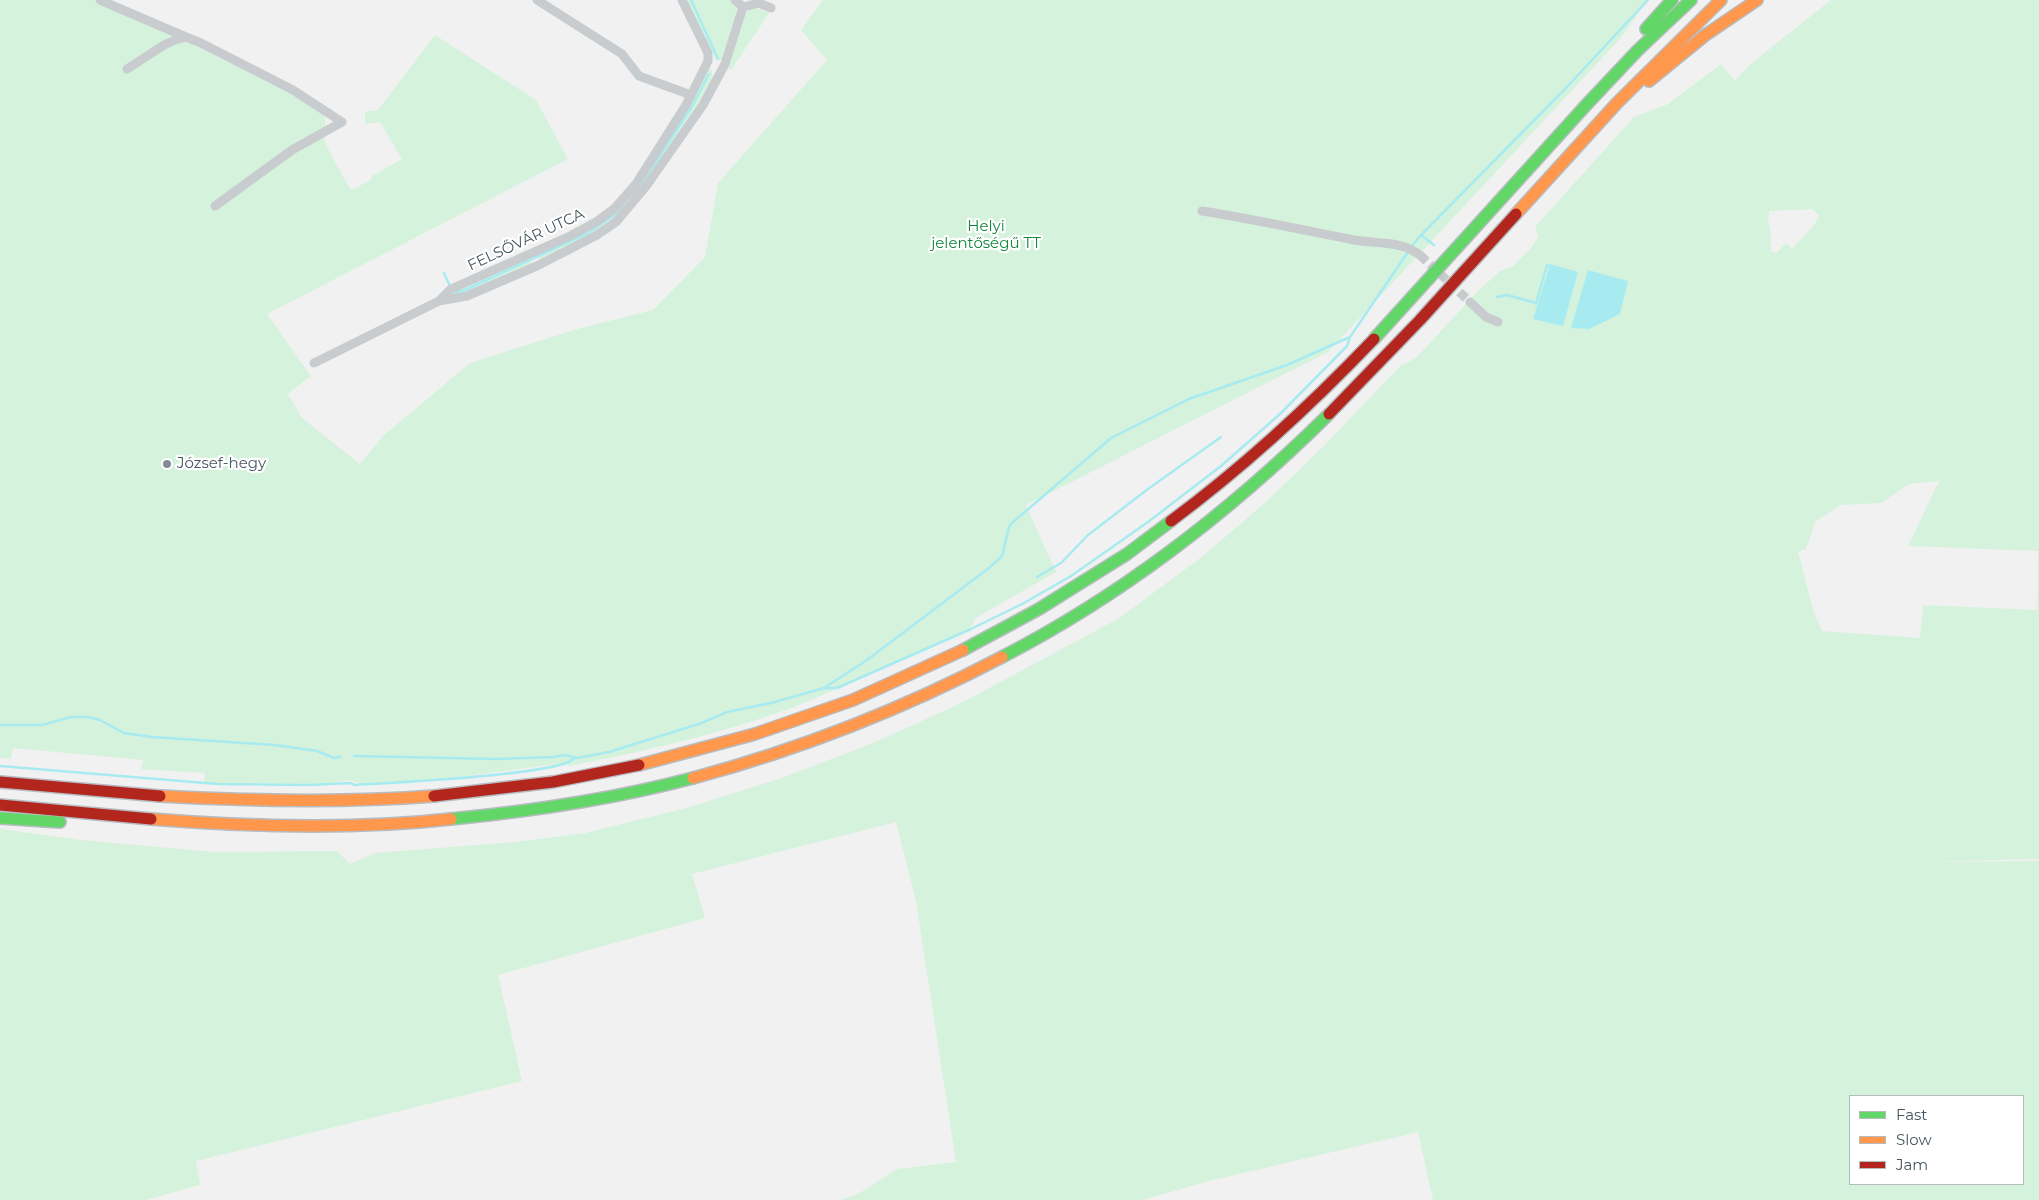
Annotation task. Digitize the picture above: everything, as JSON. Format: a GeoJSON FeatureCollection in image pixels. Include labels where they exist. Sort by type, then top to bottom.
{"type":"FeatureCollection","features":[{"type":"Feature","properties":{"kind":"highway"},"geometry":{"type":"LineString","coordinates":[[1618,71],[1630,45],[1672,0]]}},
{"type":"Feature","properties":{"kind":"highway"},"geometry":{"type":"LineString","coordinates":[[0,782],[148,795],[270,801],[385,798],[488,790],[584,776],[676,757],[768,730],[877,689],[1010,627],[1051,603],[1113,565],[1168,526],[1229,477],[1309,405],[1365,349],[1618,71],[1691,0]]}},
{"type":"Feature","properties":{"kind":"highway"},"geometry":{"type":"LineString","coordinates":[[0,805],[87,815],[218,824],[327,825],[442,820],[528,811],[622,794],[731,768],[814,741],[885,713],[948,685],[1022,647],[1125,581],[1188,536],[1272,468],[1321,422],[1412,329],[1649,69],[1721,0]]}},
{"type":"Feature","properties":{"kind":"highway"},"geometry":{"type":"LineString","coordinates":[[1612,109],[1704,36],[1757,0]]}},
{"type":"Feature","properties":{"kind":"highway"},"geometry":{"type":"LineString","coordinates":[[0,818],[67,822],[87,815]]}},
{"type":"Feature","properties":{"kind":"street"},"geometry":{"type":"LineString","coordinates":[[100,0],[199,42],[293,90],[342,122],[292,150],[215,206]]}},
{"type":"Feature","properties":{"kind":"street"},"geometry":{"type":"LineString","coordinates":[[537,0],[622,54],[639,76],[691,95]]}},
{"type":"Feature","properties":{"kind":"street"},"geometry":{"type":"LineString","coordinates":[[682,0],[708,53],[718,66]]}},
{"type":"Feature","properties":{"kind":"street"},"geometry":{"type":"LineString","coordinates":[[735,0],[744,7],[759,2],[771,8]]}},
{"type":"Feature","properties":{"kind":"street","name":"FELSŐVÁR UTCA"},"geometry":{"type":"LineString","coordinates":[[314,363],[439,301],[467,296],[539,265],[597,235],[616,222],[633,204],[703,105],[744,7]]}},
{"type":"Feature","properties":{"kind":"street"},"geometry":{"type":"LineString","coordinates":[[127,69],[164,45],[186,37]]}},
{"type":"Feature","properties":{"kind":"street","name":"FELSŐVÁR UTCA"},"geometry":{"type":"LineString","coordinates":[[439,301],[451,289],[570,236],[596,222],[614,209],[636,184],[691,95],[718,66]]}},
{"type":"Feature","properties":{"kind":"street"},"geometry":{"type":"LineString","coordinates":[[1202,211],[1258,220],[1368,243],[1401,244],[1413,250]]}},
{"type":"Feature","properties":{"kind":"street"},"geometry":{"type":"LineString","coordinates":[[1470,302],[1486,317],[1498,322]]}},
{"type":"Feature","properties":{"kind":"green space","name":"Helyi jelentőségű TT"},"geometry":{"type":"Polygon","coordinates":[[[0,0],[94,0],[188,41],[317,108],[325,120],[324,136],[327,146],[351,190],[371,180],[372,176],[402,159],[380,122],[365,124],[365,112],[378,110],[435,35],[536,100],[568,159],[267,314],[311,376],[288,394],[302,418],[360,464],[384,435],[470,363],[577,329],[653,310],[705,257],[718,183],[827,60],[801,30],[823,0],[1648,0],[1619,40],[1328,352],[1026,505],[1056,572],[974,619],[973,625],[968,629],[969,631],[794,707],[739,726],[655,748],[569,766],[566,763],[459,777],[359,784],[347,780],[335,784],[204,783],[205,773],[141,769],[143,760],[13,748],[11,759],[0,758],[0,0]]]}},
{"type":"Feature","properties":{"kind":"green space"},"geometry":{"type":"Polygon","coordinates":[[[686,0],[730,0],[738,9],[722,60],[716,60],[686,0]]]}},
{"type":"Feature","properties":{"kind":"green space"},"geometry":{"type":"Polygon","coordinates":[[[1831,0],[2039,0],[2039,859],[1921,862],[2039,861],[2039,1200],[1433,1200],[1418,1132],[1209,1181],[1143,1200],[841,1200],[858,1194],[897,1169],[956,1162],[916,901],[896,822],[692,874],[705,918],[498,975],[522,1081],[196,1161],[200,1185],[146,1200],[0,1200],[0,829],[81,840],[215,852],[337,851],[350,864],[375,853],[515,842],[585,833],[686,808],[782,778],[873,743],[959,704],[1118,619],[1203,556],[1267,501],[1323,447],[1400,366],[1416,358],[1476,293],[1500,271],[1513,266],[1531,248],[1538,237],[1535,227],[1634,117],[1668,104],[1721,64],[1735,81],[1748,66],[1831,0]],[[1812,209],[1769,211],[1768,224],[1770,226],[1771,251],[1776,253],[1787,243],[1792,249],[1811,229],[1819,215],[1812,209]],[[1939,481],[1909,484],[1881,503],[1840,505],[1815,522],[1806,549],[1798,552],[1814,613],[1822,631],[1920,638],[1923,605],[2037,610],[2038,551],[1908,546],[1939,481]]]}},
{"type":"Feature","properties":{"kind":"green space"},"geometry":{"type":"Polygon","coordinates":[[[755,7],[769,13],[731,70],[728,68],[743,16],[748,10],[755,7]]]}},
{"type":"Feature","properties":{"kind":"green space"},"geometry":{"type":"Polygon","coordinates":[[[711,69],[713,78],[700,102],[626,209],[606,226],[542,260],[537,258],[537,254],[614,212],[706,70],[711,69]]]}},
{"type":"Feature","properties":{"kind":"green space"},"geometry":{"type":"Polygon","coordinates":[[[529,258],[532,261],[529,266],[458,295],[451,295],[451,291],[529,258]]]}},
{"type":"Feature","properties":{"kind":"water"},"geometry":{"type":"Polygon","coordinates":[[[1550,264],[1578,272],[1563,326],[1533,319],[1550,264]]]}},
{"type":"Feature","properties":{"kind":"water"},"geometry":{"type":"Polygon","coordinates":[[[1588,270],[1628,281],[1620,314],[1589,329],[1571,328],[1588,270]]]}},
{"type":"Feature","properties":{"kind":"waterway"},"geometry":{"type":"LineString","coordinates":[[691,0],[718,59]]}},
{"type":"Feature","properties":{"kind":"waterway"},"geometry":{"type":"LineString","coordinates":[[1421,235],[1565,89],[1648,0]]}},
{"type":"Feature","properties":{"kind":"waterway"},"geometry":{"type":"LineString","coordinates":[[639,188],[691,108],[709,74]]}},
{"type":"Feature","properties":{"kind":"waterway"},"geometry":{"type":"LineString","coordinates":[[453,292],[467,289],[588,233],[616,214],[624,206]]}},
{"type":"Feature","properties":{"kind":"waterway"},"geometry":{"type":"LineString","coordinates":[[1411,247],[1421,235],[1434,245]]}},
{"type":"Feature","properties":{"kind":"waterway"},"geometry":{"type":"LineString","coordinates":[[825,688],[837,688],[971,629],[1024,603],[1071,576],[1148,522],[1221,466],[1280,414],[1347,346],[1350,337],[1408,252]]}},
{"type":"Feature","properties":{"kind":"waterway"},"geometry":{"type":"LineString","coordinates":[[1497,297],[1507,295],[1536,303],[1547,265],[1549,266]]}},
{"type":"Feature","properties":{"kind":"waterway"},"geometry":{"type":"LineString","coordinates":[[444,273],[450,286]]}},
{"type":"Feature","properties":{"kind":"waterway"},"geometry":{"type":"LineString","coordinates":[[354,756],[496,759],[565,755],[577,758],[609,752],[699,724],[727,712],[771,703],[824,688],[867,660],[989,568],[1002,556],[1009,527],[1012,523],[1111,438],[1189,399],[1287,365],[1350,337]]}},
{"type":"Feature","properties":{"kind":"waterway"},"geometry":{"type":"LineString","coordinates":[[1037,577],[1061,563],[1088,535],[1221,437]]}},
{"type":"Feature","properties":{"kind":"waterway"},"geometry":{"type":"LineString","coordinates":[[0,725],[42,725],[71,717],[88,717],[100,720],[124,733],[152,737],[275,745],[317,751],[334,758],[340,757]]}},
{"type":"Feature","properties":{"kind":"waterway"},"geometry":{"type":"LineString","coordinates":[[0,766],[217,784],[309,785],[350,783],[355,785],[508,773],[563,764],[574,758]]}},
{"type":"Feature","properties":{"kind":"tunnel"},"geometry":{"type":"LineString","coordinates":[[1420,255],[1470,302]]}},
{"type":"Feature","properties":{"kind":"traffic: fast"},"geometry":{"type":"LineString","coordinates":[[1646,29],[1672,0]]}},
{"type":"Feature","properties":{"kind":"traffic: fast"},"geometry":{"type":"LineString","coordinates":[[1374,339],[1588,103],[1638,50],[1691,0]]}},
{"type":"Feature","properties":{"kind":"traffic: fast"},"geometry":{"type":"LineString","coordinates":[[1002,657],[1047,633],[1090,606],[1174,548],[1254,483],[1329,414]]}},
{"type":"Feature","properties":{"kind":"traffic: fast"},"geometry":{"type":"LineString","coordinates":[[963,650],[1039,609],[1127,554],[1171,521]]}},
{"type":"Feature","properties":{"kind":"traffic: fast"},"geometry":{"type":"LineString","coordinates":[[451,819],[573,803],[693,778]]}},
{"type":"Feature","properties":{"kind":"traffic: fast"},"geometry":{"type":"LineString","coordinates":[[0,818],[60,822]]}},
{"type":"Feature","properties":{"kind":"traffic: slow"},"geometry":{"type":"LineString","coordinates":[[1516,214],[1617,103],[1721,0]]}},
{"type":"Feature","properties":{"kind":"traffic: slow"},"geometry":{"type":"LineString","coordinates":[[1649,81],[1704,36],[1757,0]]}},
{"type":"Feature","properties":{"kind":"traffic: slow"},"geometry":{"type":"LineString","coordinates":[[639,765],[755,734],[853,700],[963,650]]}},
{"type":"Feature","properties":{"kind":"traffic: slow"},"geometry":{"type":"LineString","coordinates":[[693,778],[773,754],[851,726],[927,694],[1002,657]]}},
{"type":"Feature","properties":{"kind":"traffic: slow"},"geometry":{"type":"LineString","coordinates":[[160,796],[297,800],[366,800],[434,796]]}},
{"type":"Feature","properties":{"kind":"traffic: slow"},"geometry":{"type":"LineString","coordinates":[[151,819],[301,826],[376,825],[451,819]]}},
{"type":"Feature","properties":{"kind":"traffic: jam"},"geometry":{"type":"LineString","coordinates":[[1329,414],[1420,320],[1516,214]]}},
{"type":"Feature","properties":{"kind":"traffic: jam"},"geometry":{"type":"LineString","coordinates":[[1171,521],[1225,479],[1277,434],[1374,339]]}},
{"type":"Feature","properties":{"kind":"traffic: jam"},"geometry":{"type":"LineString","coordinates":[[434,796],[553,782],[639,765]]}},
{"type":"Feature","properties":{"kind":"traffic: jam"},"geometry":{"type":"LineString","coordinates":[[0,782],[160,796]]}},
{"type":"Feature","properties":{"kind":"traffic: jam"},"geometry":{"type":"LineString","coordinates":[[0,805],[151,819]]}},
{"type":"Feature","properties":{"kind":"place","name":"József-hegy"},"geometry":{"type":"Point","coordinates":[167,464]}}]}
